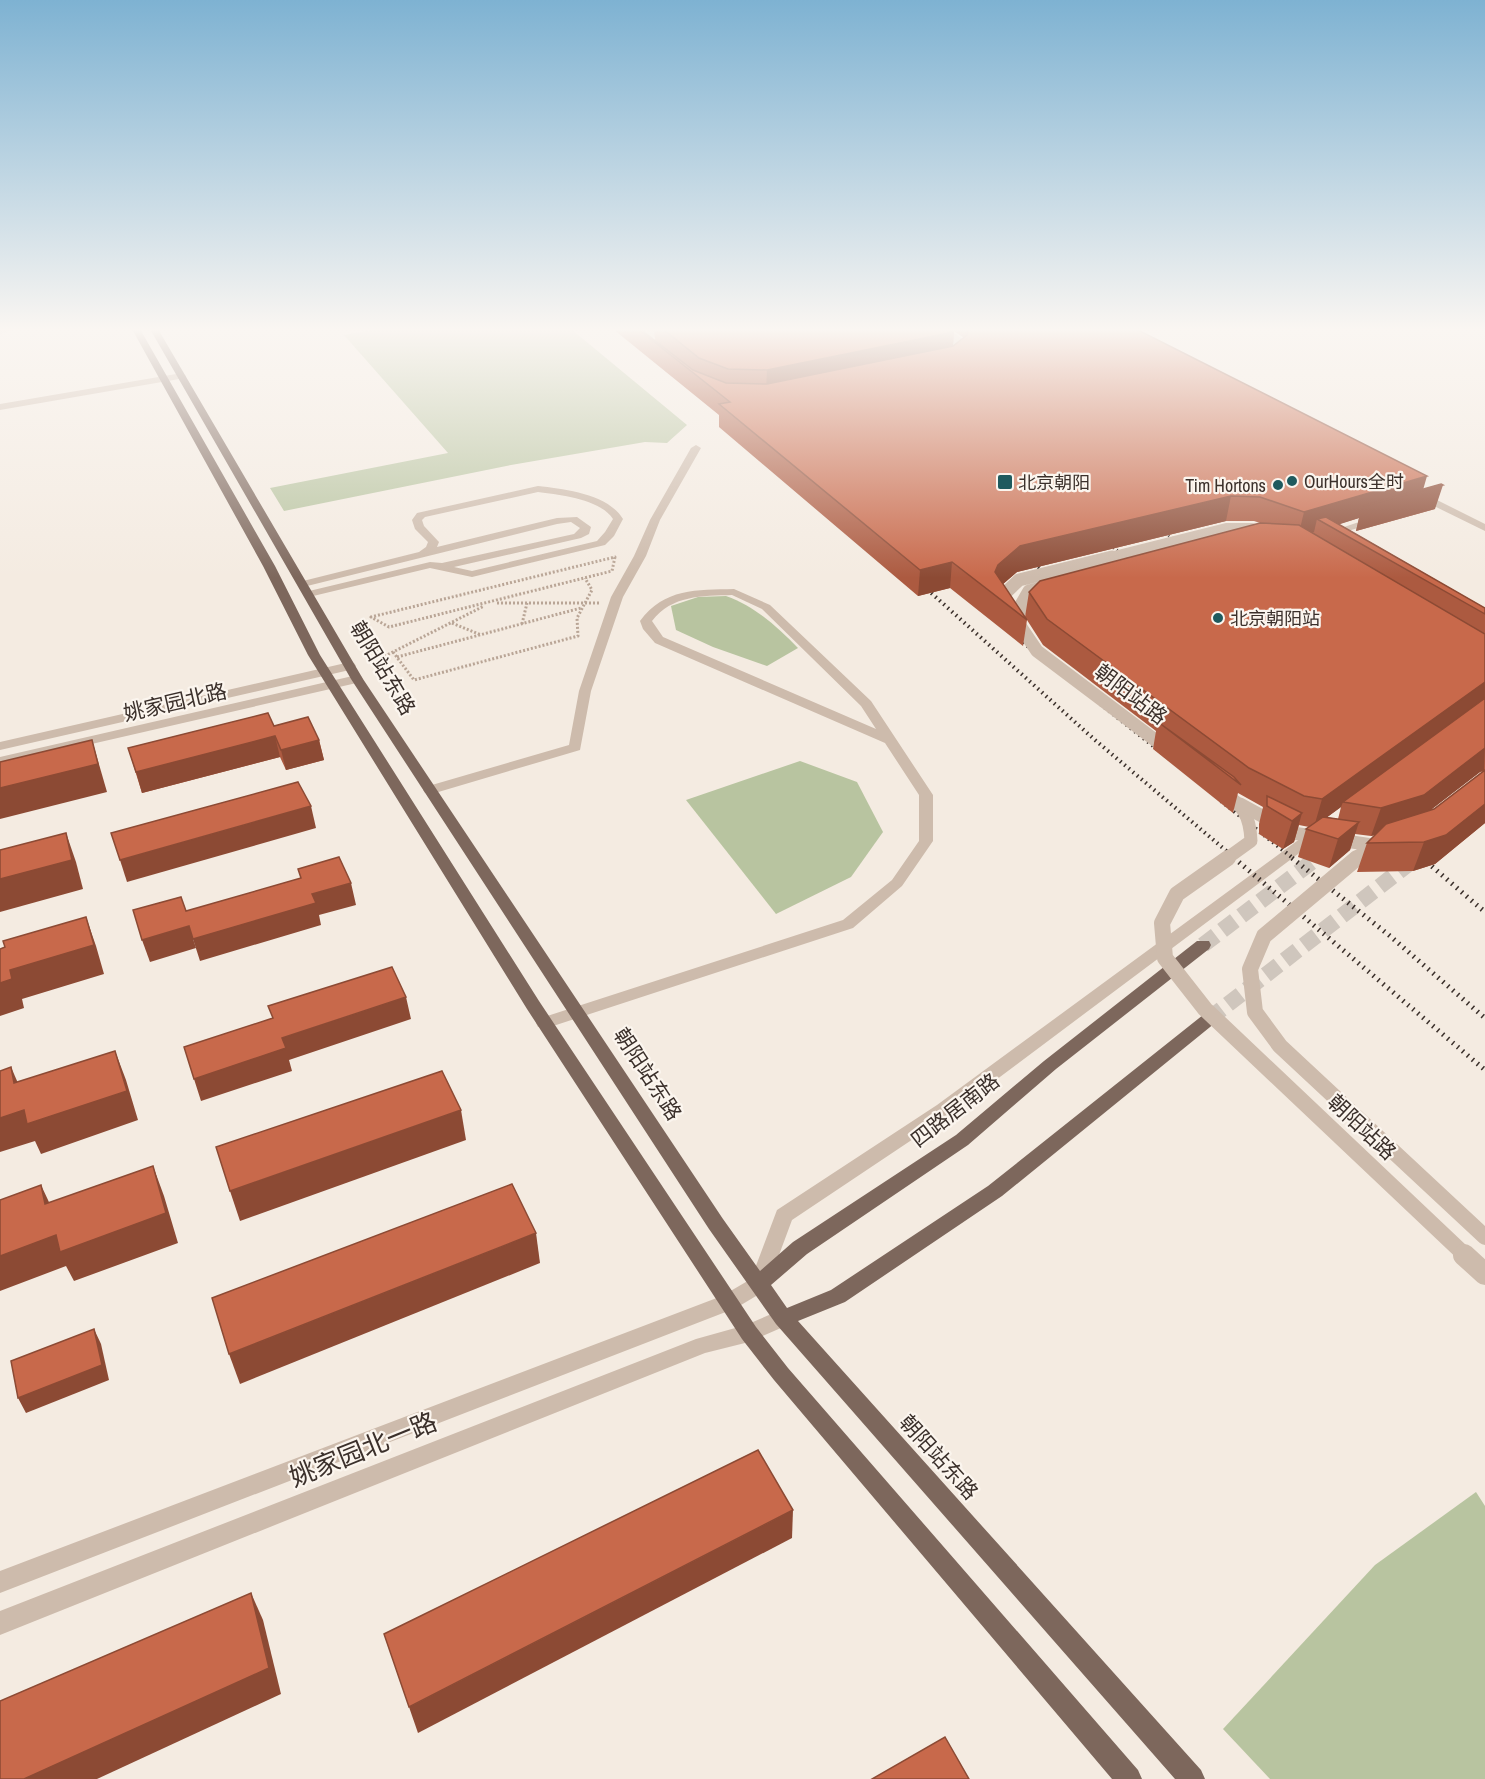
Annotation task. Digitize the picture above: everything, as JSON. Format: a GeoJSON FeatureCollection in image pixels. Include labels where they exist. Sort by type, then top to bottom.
{"type":"FeatureCollection","features":[{"type":"Feature","properties":{"kind":"main road"},"geometry":{"type":"LineString","coordinates":[[183,412],[269,566],[314,655],[544,1023],[749,1333],[781,1374],[1130,1779]]}},
{"type":"Feature","properties":{"kind":"main road","name":"朝阳站东路"},"geometry":{"type":"LineString","coordinates":[[203,412],[357,679],[716,1224],[783,1318],[1192,1779]]}},
{"type":"Feature","properties":{"kind":"main road","name":"四路居南路"},"geometry":{"type":"LineString","coordinates":[[759,1284],[800,1248],[962,1140],[1050,1065],[1203,945]]}},
{"type":"Feature","properties":{"kind":"main road"},"geometry":{"type":"LineString","coordinates":[[783,1318],[838,1296],[995,1191],[1209,1019]]}},
{"type":"Feature","properties":{"kind":"street"},"geometry":{"type":"LineString","coordinates":[[430,790],[575,747],[585,691],[615,603],[655,520],[696,448]]}},
{"type":"Feature","properties":{"kind":"street"},"geometry":{"type":"LineString","coordinates":[[423,554],[431,549],[434,542],[419,527],[417,520],[421,515],[538,489],[596,503],[613,511],[618,519],[606,540],[581,549],[472,574],[458,575],[443,566]]}},
{"type":"Feature","properties":{"kind":"street"},"geometry":{"type":"LineString","coordinates":[[1014,617],[1032,599],[1253,541],[1306,542],[1430,500],[1485,528]]}},
{"type":"Feature","properties":{"kind":"street"},"geometry":{"type":"LineString","coordinates":[[573,519],[586,527],[585,532],[577,536],[443,566],[429,565],[306,589],[423,554],[557,521],[573,519]]}},
{"type":"Feature","properties":{"kind":"street","name":"朝阳站路"},"geometry":{"type":"LineString","coordinates":[[1186,764],[1037,651],[1001,597],[1019,580],[1226,528],[1252,528],[1306,542]]}},
{"type":"Feature","properties":{"kind":"street"},"geometry":{"type":"LineString","coordinates":[[544,1023],[575,1011],[848,924],[897,883],[926,841],[926,795],[890,740],[866,704],[766,607],[734,592],[695,593],[667,601],[656,608],[646,621],[659,640],[890,740]]}},
{"type":"Feature","properties":{"kind":"street","name":"姚家园北路"},"geometry":{"type":"LineString","coordinates":[[0,746],[350,666]]}},
{"type":"Feature","properties":{"kind":"street","name":"姚家园北路"},"geometry":{"type":"LineString","coordinates":[[0,761],[335,686],[357,679]]}},
{"type":"Feature","properties":{"kind":"street","name":"朝阳站路"},"geometry":{"type":"LineString","coordinates":[[1214,785],[1233,800],[1250,821],[1251,842],[1177,894],[1162,923],[1165,958],[1205,1009],[1485,1274]]}},
{"type":"Feature","properties":{"kind":"street"},"geometry":{"type":"LineString","coordinates":[[1233,800],[1293,833],[1372,845]]}},
{"type":"Feature","properties":{"kind":"street"},"geometry":{"type":"LineString","coordinates":[[759,1284],[784,1215],[944,1110],[1333,822]]}},
{"type":"Feature","properties":{"kind":"street","name":"朝阳站路"},"geometry":{"type":"LineString","coordinates":[[1395,838],[1372,845],[1264,936],[1250,969],[1255,1012],[1280,1046],[1485,1237]]}},
{"type":"Feature","properties":{"kind":"street","name":"四路居南路"},"geometry":{"type":"LineString","coordinates":[[729,1302],[759,1284]]}},
{"type":"Feature","properties":{"kind":"street","name":"姚家园北一路"},"geometry":{"type":"LineString","coordinates":[[0,1582],[729,1302]]}},
{"type":"Feature","properties":{"kind":"street","name":"姚家园北一路"},"geometry":{"type":"LineString","coordinates":[[0,1623],[704,1345],[749,1333],[783,1318]]}},
{"type":"Feature","properties":{"kind":"path"},"geometry":{"type":"LineString","coordinates":[[615,557],[612,571],[585,578],[389,627],[371,617],[615,557]]}},
{"type":"Feature","properties":{"kind":"path"},"geometry":{"type":"LineString","coordinates":[[393,652],[414,680],[578,636],[577,618],[592,590],[585,578]]}},
{"type":"Feature","properties":{"kind":"path"},"geometry":{"type":"LineString","coordinates":[[375,645],[383,657],[490,603],[615,603]]}},
{"type":"Feature","properties":{"kind":"path"},"geometry":{"type":"LineString","coordinates":[[522,624],[527,603]]}},
{"type":"Feature","properties":{"kind":"path"},"geometry":{"type":"LineString","coordinates":[[396,657],[582,608]]}},
{"type":"Feature","properties":{"kind":"path"},"geometry":{"type":"LineString","coordinates":[[451,622],[481,635]]}},
{"type":"Feature","properties":{"kind":"green space"},"geometry":{"type":"Polygon","coordinates":[[[412,412],[671,412],[687,425],[667,443],[645,442],[511,465],[284,511],[270,488],[448,453],[412,412]]]}},
{"type":"Feature","properties":{"kind":"green space"},"geometry":{"type":"Polygon","coordinates":[[[726,596],[756,611],[798,648],[767,666],[713,647],[676,630],[671,606],[698,597],[726,596]]]}},
{"type":"Feature","properties":{"kind":"green space"},"geometry":{"type":"Polygon","coordinates":[[[800,761],[857,782],[883,832],[851,877],[776,914],[686,800],[800,761]]]}},
{"type":"Feature","properties":{"kind":"green space"},"geometry":{"type":"Polygon","coordinates":[[[1476,1492],[1485,1506],[1485,1779],[1270,1779],[1223,1729],[1375,1565],[1476,1492]]]}},
{"type":"Feature","properties":{"kind":"building"},"geometry":{"type":"Polygon","coordinates":[[[729,412],[1300,412],[1427,476],[1304,512],[1260,497],[1231,496],[1020,546],[998,565],[995,572],[1027,620],[952,562],[920,570],[729,412]]]}},
{"type":"Feature","properties":{"kind":"building"},"geometry":{"type":"Polygon","coordinates":[[[1441,484],[1443,485],[1363,506],[1441,484]]]}},
{"type":"Feature","properties":{"kind":"building"},"geometry":{"type":"Polygon","coordinates":[[[1326,517],[1485,608],[1485,614],[1317,519],[1326,517]]]}},
{"type":"Feature","properties":{"kind":"building"},"geometry":{"type":"Polygon","coordinates":[[[1260,523],[1299,525],[1485,634],[1485,682],[1322,799],[1304,796],[1249,768],[1047,619],[1029,592],[1040,581],[1260,523]]]}},
{"type":"Feature","properties":{"kind":"building"},"geometry":{"type":"Polygon","coordinates":[[[1485,698],[1485,748],[1424,795],[1381,808],[1343,802],[1485,698]]]}},
{"type":"Feature","properties":{"kind":"building"},"geometry":{"type":"Polygon","coordinates":[[[268,713],[274,726],[308,717],[319,740],[281,750],[275,736],[136,772],[128,748],[268,713]]]}},
{"type":"Feature","properties":{"kind":"building"},"geometry":{"type":"Polygon","coordinates":[[[1158,722],[1234,777],[1241,785],[1158,722]]]}},
{"type":"Feature","properties":{"kind":"building"},"geometry":{"type":"Polygon","coordinates":[[[92,740],[98,764],[0,788],[0,762],[92,740]]]}},
{"type":"Feature","properties":{"kind":"building"},"geometry":{"type":"Polygon","coordinates":[[[1485,770],[1485,804],[1446,835],[1424,842],[1367,843],[1386,824],[1434,809],[1485,770]]]}},
{"type":"Feature","properties":{"kind":"building"},"geometry":{"type":"Polygon","coordinates":[[[298,782],[311,806],[120,860],[111,833],[298,782]]]}},
{"type":"Feature","properties":{"kind":"building"},"geometry":{"type":"Polygon","coordinates":[[[1267,796],[1302,813],[1292,821],[1267,806],[1267,796]]]}},
{"type":"Feature","properties":{"kind":"building"},"geometry":{"type":"Polygon","coordinates":[[[1323,817],[1359,822],[1338,839],[1306,829],[1323,817]]]}},
{"type":"Feature","properties":{"kind":"building"},"geometry":{"type":"Polygon","coordinates":[[[66,833],[72,860],[0,879],[0,850],[66,833]]]}},
{"type":"Feature","properties":{"kind":"building"},"geometry":{"type":"Polygon","coordinates":[[[339,857],[351,883],[312,894],[316,903],[193,939],[189,926],[142,940],[133,910],[181,897],[186,911],[301,878],[298,869],[339,857]]]}},
{"type":"Feature","properties":{"kind":"building"},"geometry":{"type":"Polygon","coordinates":[[[86,917],[94,945],[10,970],[12,979],[0,983],[0,949],[5,947],[3,941],[86,917]]]}},
{"type":"Feature","properties":{"kind":"building"},"geometry":{"type":"Polygon","coordinates":[[[392,967],[406,997],[282,1038],[286,1048],[194,1079],[184,1047],[273,1018],[268,1006],[392,967]]]}},
{"type":"Feature","properties":{"kind":"building"},"geometry":{"type":"Polygon","coordinates":[[[115,1051],[127,1091],[27,1124],[24,1110],[0,1118],[0,1071],[11,1067],[14,1083],[115,1051]]]}},
{"type":"Feature","properties":{"kind":"building"},"geometry":{"type":"Polygon","coordinates":[[[442,1071],[461,1110],[230,1191],[216,1147],[442,1071]]]}},
{"type":"Feature","properties":{"kind":"building"},"geometry":{"type":"Polygon","coordinates":[[[153,1166],[166,1213],[60,1252],[56,1235],[0,1256],[0,1200],[41,1185],[45,1204],[153,1166]]]}},
{"type":"Feature","properties":{"kind":"building"},"geometry":{"type":"Polygon","coordinates":[[[512,1184],[536,1233],[229,1354],[212,1298],[512,1184]]]}},
{"type":"Feature","properties":{"kind":"building"},"geometry":{"type":"Polygon","coordinates":[[[94,1329],[102,1365],[18,1398],[11,1361],[94,1329]]]}},
{"type":"Feature","properties":{"kind":"building"},"geometry":{"type":"Polygon","coordinates":[[[758,1450],[793,1510],[409,1707],[384,1634],[758,1450]]]}},
{"type":"Feature","properties":{"kind":"building"},"geometry":{"type":"Polygon","coordinates":[[[251,1593],[269,1668],[24,1779],[0,1779],[0,1701],[251,1593]]]}},
{"type":"Feature","properties":{"kind":"building"},"geometry":{"type":"Polygon","coordinates":[[[945,1737],[969,1779],[872,1779],[945,1737]]]}},
{"type":"Feature","properties":{"kind":"tunnel"},"geometry":{"type":"LineString","coordinates":[[1315,859],[1327,850]]}},
{"type":"Feature","properties":{"kind":"tunnel"},"geometry":{"type":"LineString","coordinates":[[1203,945],[1317,858]]}},
{"type":"Feature","properties":{"kind":"tunnel"},"geometry":{"type":"LineString","coordinates":[[1209,1019],[1415,859]]}},
{"type":"Feature","properties":{"kind":"railway"},"geometry":{"type":"LineString","coordinates":[[1155,527],[1195,553]]}},
{"type":"Feature","properties":{"kind":"railway"},"geometry":{"type":"LineString","coordinates":[[1100,539],[1129,558]]}},
{"type":"Feature","properties":{"kind":"railway"},"geometry":{"type":"LineString","coordinates":[[1025,557],[1065,587]]}},
{"type":"Feature","properties":{"kind":"railway"},"geometry":{"type":"LineString","coordinates":[[1126,557],[1142,567]]}},
{"type":"Feature","properties":{"kind":"railway"},"geometry":{"type":"LineString","coordinates":[[919,582],[1095,740],[1236,859]]}},
{"type":"Feature","properties":{"kind":"railway"},"geometry":{"type":"LineString","coordinates":[[1010,632],[1167,757]]}},
{"type":"Feature","properties":{"kind":"railway"},"geometry":{"type":"LineString","coordinates":[[1221,801],[1294,859]]}},
{"type":"Feature","properties":{"kind":"railway"},"geometry":{"type":"LineString","coordinates":[[1419,855],[1424,859]]}},
{"type":"Feature","properties":{"kind":"railway"},"geometry":{"type":"LineString","coordinates":[[1234,858],[1485,1070]]}},
{"type":"Feature","properties":{"kind":"railway"},"geometry":{"type":"LineString","coordinates":[[1292,858],[1390,936],[1485,1018]]}},
{"type":"Feature","properties":{"kind":"railway"},"geometry":{"type":"LineString","coordinates":[[1422,858],[1485,912]]}},
{"type":"Feature","properties":{"kind":"place","name":"OurHours全时"},"geometry":{"type":"Point","coordinates":[1292,481]}},
{"type":"Feature","properties":{"kind":"place","name":"北京朝阳"},"geometry":{"type":"Point","coordinates":[1005,482]}},
{"type":"Feature","properties":{"kind":"place","name":"Tim Hortons"},"geometry":{"type":"Point","coordinates":[1278,485]}},
{"type":"Feature","properties":{"kind":"place","name":"北京朝阳站"},"geometry":{"type":"Point","coordinates":[1218,618]}}]}
